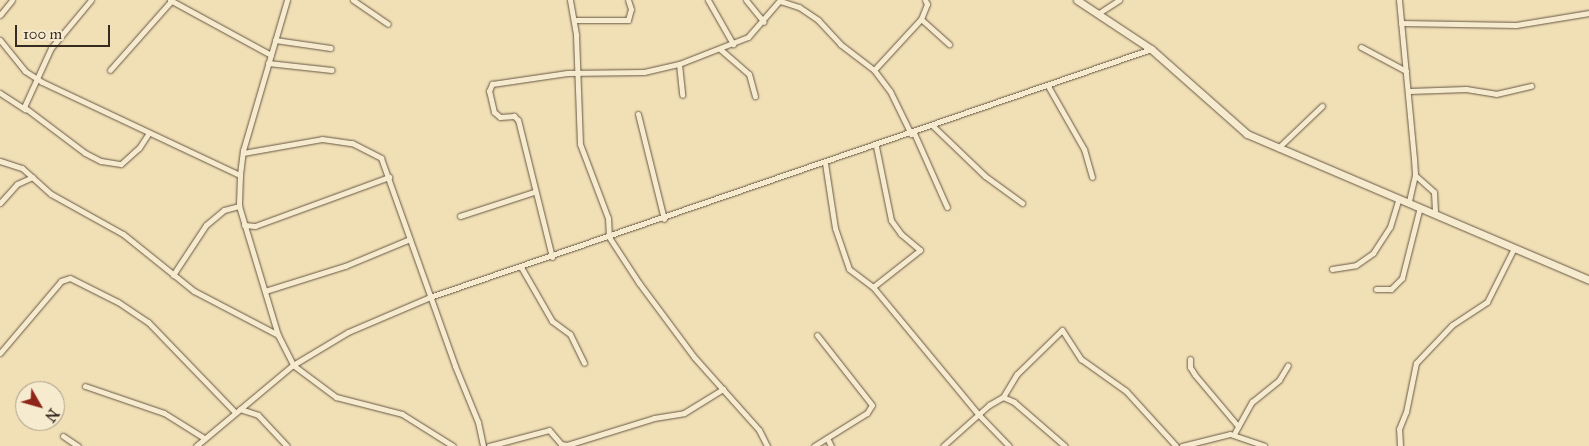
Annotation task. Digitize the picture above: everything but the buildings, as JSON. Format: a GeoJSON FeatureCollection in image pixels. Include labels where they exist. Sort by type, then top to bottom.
{"type":"FeatureCollection","features":[{"type":"Feature","properties":{"kind":"street"},"geometry":{"type":"LineString","coordinates":[[0,15],[12,0]]}},
{"type":"Feature","properties":{"kind":"street"},"geometry":{"type":"LineString","coordinates":[[25,109],[24,101],[51,48],[91,0]]}},
{"type":"Feature","properties":{"kind":"street"},"geometry":{"type":"LineString","coordinates":[[110,70],[170,0],[271,55]]}},
{"type":"Feature","properties":{"kind":"street"},"geometry":{"type":"LineString","coordinates":[[286,0],[243,153],[240,175],[240,206],[244,225],[278,335],[293,365],[336,397],[402,414],[453,446]]}},
{"type":"Feature","properties":{"kind":"street"},"geometry":{"type":"LineString","coordinates":[[353,0],[388,24]]}},
{"type":"Feature","properties":{"kind":"street"},"geometry":{"type":"LineString","coordinates":[[570,0],[574,20],[575,73],[580,144],[608,218],[609,237],[639,284],[723,389],[759,430],[767,446]]}},
{"type":"Feature","properties":{"kind":"street"},"geometry":{"type":"LineString","coordinates":[[574,20],[628,20],[631,14],[628,0]]}},
{"type":"Feature","properties":{"kind":"street"},"geometry":{"type":"LineString","coordinates":[[708,0],[733,44]]}},
{"type":"Feature","properties":{"kind":"street"},"geometry":{"type":"LineString","coordinates":[[746,0],[764,22]]}},
{"type":"Feature","properties":{"kind":"street"},"geometry":{"type":"LineString","coordinates":[[874,70],[921,19],[927,4],[925,0]]}},
{"type":"Feature","properties":{"kind":"street"},"geometry":{"type":"LineString","coordinates":[[1077,0],[1099,13],[1151,50],[1233,124],[1278,148],[1589,280]]}},
{"type":"Feature","properties":{"kind":"street"},"geometry":{"type":"LineString","coordinates":[[1099,13],[1119,0]]}},
{"type":"Feature","properties":{"kind":"street"},"geometry":{"type":"LineString","coordinates":[[1399,0],[1409,91],[1415,175],[1409,202]]}},
{"type":"Feature","properties":{"kind":"street"},"geometry":{"type":"LineString","coordinates":[[552,257],[534,192],[518,120],[514,116],[500,116],[494,112],[490,87],[496,82],[575,73],[644,72],[679,64],[748,37],[764,22],[780,1],[799,7],[818,20],[840,44],[874,70],[890,91],[947,207]]}},
{"type":"Feature","properties":{"kind":"street"},"geometry":{"type":"LineString","coordinates":[[1401,23],[1498,26],[1540,22],[1589,13]]}},
{"type":"Feature","properties":{"kind":"street"},"geometry":{"type":"LineString","coordinates":[[921,19],[949,44]]}},
{"type":"Feature","properties":{"kind":"street"},"geometry":{"type":"LineString","coordinates":[[0,40],[25,71],[36,78],[148,134],[240,175]]}},
{"type":"Feature","properties":{"kind":"street"},"geometry":{"type":"LineString","coordinates":[[275,40],[330,48]]}},
{"type":"Feature","properties":{"kind":"street"},"geometry":{"type":"LineString","coordinates":[[1361,47],[1406,71]]}},
{"type":"Feature","properties":{"kind":"street"},"geometry":{"type":"LineString","coordinates":[[720,49],[749,74],[755,96]]}},
{"type":"Feature","properties":{"kind":"street"},"geometry":{"type":"LineString","coordinates":[[196,446],[293,365],[348,332],[430,297],[521,268],[1151,50]]}},
{"type":"Feature","properties":{"kind":"street"},"geometry":{"type":"LineString","coordinates":[[268,64],[332,70]]}},
{"type":"Feature","properties":{"kind":"street"},"geometry":{"type":"LineString","coordinates":[[679,64],[682,95]]}},
{"type":"Feature","properties":{"kind":"street"},"geometry":{"type":"LineString","coordinates":[[1048,86],[1084,149],[1092,177]]}},
{"type":"Feature","properties":{"kind":"street"},"geometry":{"type":"LineString","coordinates":[[1409,91],[1466,89],[1496,94],[1531,86]]}},
{"type":"Feature","properties":{"kind":"street"},"geometry":{"type":"LineString","coordinates":[[0,93],[25,109],[85,154],[114,164],[127,161],[148,134]]}},
{"type":"Feature","properties":{"kind":"street"},"geometry":{"type":"LineString","coordinates":[[1278,148],[1322,106]]}},
{"type":"Feature","properties":{"kind":"street"},"geometry":{"type":"LineString","coordinates":[[638,114],[664,218]]}},
{"type":"Feature","properties":{"kind":"street"},"geometry":{"type":"LineString","coordinates":[[934,126],[985,176],[1022,203]]}},
{"type":"Feature","properties":{"kind":"street"},"geometry":{"type":"LineString","coordinates":[[243,153],[332,139],[352,142],[381,158],[430,297],[478,422],[484,446]]}},
{"type":"Feature","properties":{"kind":"street"},"geometry":{"type":"LineString","coordinates":[[873,287],[920,251],[891,220],[876,146]]}},
{"type":"Feature","properties":{"kind":"street"},"geometry":{"type":"LineString","coordinates":[[0,161],[18,166],[51,194],[123,234],[199,294],[278,335]]}},
{"type":"Feature","properties":{"kind":"street"},"geometry":{"type":"LineString","coordinates":[[824,164],[835,228],[844,260],[858,278],[873,287],[979,415],[1009,446]]}},
{"type":"Feature","properties":{"kind":"street"},"geometry":{"type":"LineString","coordinates":[[1415,175],[1434,192],[1435,214]]}},
{"type":"Feature","properties":{"kind":"street"},"geometry":{"type":"LineString","coordinates":[[244,225],[255,226],[389,177]]}},
{"type":"Feature","properties":{"kind":"street"},"geometry":{"type":"LineString","coordinates":[[0,203],[17,184],[32,178]]}},
{"type":"Feature","properties":{"kind":"street"},"geometry":{"type":"LineString","coordinates":[[460,216],[534,192]]}},
{"type":"Feature","properties":{"kind":"street"},"geometry":{"type":"LineString","coordinates":[[1332,269],[1356,265],[1373,253],[1390,226],[1399,198]]}},
{"type":"Feature","properties":{"kind":"street"},"geometry":{"type":"LineString","coordinates":[[173,275],[206,225],[224,210],[240,206]]}},
{"type":"Feature","properties":{"kind":"street"},"geometry":{"type":"LineString","coordinates":[[1376,289],[1391,289],[1402,278],[1420,207]]}},
{"type":"Feature","properties":{"kind":"street"},"geometry":{"type":"LineString","coordinates":[[247,236],[255,226]]}},
{"type":"Feature","properties":{"kind":"street"},"geometry":{"type":"LineString","coordinates":[[265,291],[345,266],[410,240]]}},
{"type":"Feature","properties":{"kind":"street"},"geometry":{"type":"LineString","coordinates":[[1400,446],[1399,429],[1406,412],[1416,363],[1452,325],[1487,302],[1514,248]]}},
{"type":"Feature","properties":{"kind":"street"},"geometry":{"type":"LineString","coordinates":[[521,268],[552,320],[570,334],[584,363]]}},
{"type":"Feature","properties":{"kind":"street"},"geometry":{"type":"LineString","coordinates":[[0,353],[61,281],[70,278],[118,302],[148,322],[237,410],[258,415],[287,446]]}},
{"type":"Feature","properties":{"kind":"street"},"geometry":{"type":"LineString","coordinates":[[943,446],[1003,397],[1017,374],[1062,330],[1082,359],[1130,396],[1176,446]]}},
{"type":"Feature","properties":{"kind":"street"},"geometry":{"type":"LineString","coordinates":[[814,446],[867,413],[872,405],[817,335]]}},
{"type":"Feature","properties":{"kind":"street"},"geometry":{"type":"LineString","coordinates":[[1190,359],[1190,367],[1195,375],[1238,426]]}},
{"type":"Feature","properties":{"kind":"street"},"geometry":{"type":"LineString","coordinates":[[1234,434],[1252,402],[1279,380],[1288,365]]}},
{"type":"Feature","properties":{"kind":"street"},"geometry":{"type":"LineString","coordinates":[[85,386],[164,414],[204,438]]}},
{"type":"Feature","properties":{"kind":"street"},"geometry":{"type":"LineString","coordinates":[[490,446],[549,430],[559,444],[567,445],[654,418],[684,413],[723,389]]}},
{"type":"Feature","properties":{"kind":"street"},"geometry":{"type":"LineString","coordinates":[[1003,397],[1014,402],[1065,446]]}},
{"type":"Feature","properties":{"kind":"street"},"geometry":{"type":"LineString","coordinates":[[1182,446],[1234,434],[1264,446]]}},
{"type":"Feature","properties":{"kind":"street"},"geometry":{"type":"LineString","coordinates":[[63,436],[78,446]]}},
{"type":"Feature","properties":{"kind":"street"},"geometry":{"type":"LineString","coordinates":[[827,438],[831,446]]}}]}
